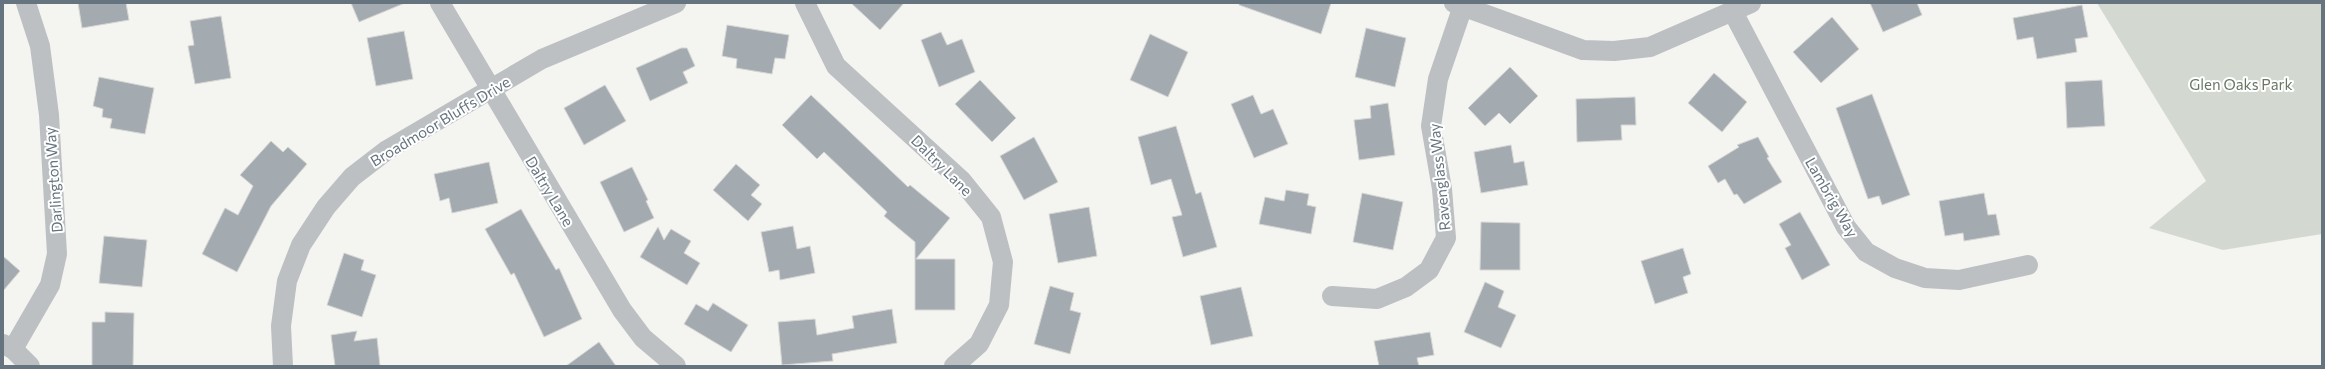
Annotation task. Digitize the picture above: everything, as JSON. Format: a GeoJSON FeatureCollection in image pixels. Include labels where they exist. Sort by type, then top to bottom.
{"type":"FeatureCollection","features":[{"type":"Feature","properties":{"kind":"street","name":"Darlington Way"},"geometry":{"type":"LineString","coordinates":[[8,346],[50,285],[58,254],[49,115],[40,46],[26,3]]}},
{"type":"Feature","properties":{"kind":"street","name":"Daltry Lane"},"geometry":{"type":"LineString","coordinates":[[440,3],[490,91],[622,310],[643,338],[676,366]]}},
{"type":"Feature","properties":{"kind":"street","name":"Broadmoor Bluffs Drive"},"geometry":{"type":"LineString","coordinates":[[284,366],[281,326],[286,281],[301,245],[326,207],[352,177],[387,150],[490,91],[542,59],[676,3]]}},
{"type":"Feature","properties":{"kind":"street","name":"Daltry Lane"},"geometry":{"type":"LineString","coordinates":[[805,3],[836,66],[962,181],[991,217],[1003,262],[999,305],[979,344],[954,366]]}},
{"type":"Feature","properties":{"kind":"street"},"geometry":{"type":"LineString","coordinates":[[1460,4],[1583,50],[1614,51],[1650,47],[1751,3]]}},
{"type":"Feature","properties":{"kind":"street","name":"Ravenglass Way"},"geometry":{"type":"LineString","coordinates":[[1332,296],[1377,299],[1406,288],[1429,270],[1446,238],[1442,189],[1431,126],[1438,79],[1460,4]]}},
{"type":"Feature","properties":{"kind":"street","name":"Lambrig Way"},"geometry":{"type":"LineString","coordinates":[[1733,12],[1846,227],[1866,252],[1895,268],[1925,278],[1958,280],[2028,265]]}},
{"type":"Feature","properties":{"kind":"street"},"geometry":{"type":"LineString","coordinates":[[8,346],[30,366]]}},
{"type":"Feature","properties":{"kind":"green space","name":"Glen Oaks Park"},"geometry":{"type":"Polygon","coordinates":[[[2097,3],[2322,3],[2322,234],[2223,250],[2149,228],[2206,181],[2097,3]]]}},
{"type":"Feature","properties":{"kind":"building"},"geometry":{"type":"Polygon","coordinates":[[[78,3],[126,3],[129,20],[82,28],[78,3]]]}},
{"type":"Feature","properties":{"kind":"building"},"geometry":{"type":"Polygon","coordinates":[[[351,3],[405,3],[359,22],[351,3]]]}},
{"type":"Feature","properties":{"kind":"building"},"geometry":{"type":"Polygon","coordinates":[[[851,3],[904,3],[880,30],[851,3]]]}},
{"type":"Feature","properties":{"kind":"building"},"geometry":{"type":"Polygon","coordinates":[[[1239,3],[1331,3],[1321,34],[1239,5],[1239,3]]]}},
{"type":"Feature","properties":{"kind":"building"},"geometry":{"type":"Polygon","coordinates":[[[1870,3],[1917,3],[1922,15],[1883,32],[1870,3]]]}},
{"type":"Feature","properties":{"kind":"building"},"geometry":{"type":"Polygon","coordinates":[[[2082,5],[2088,37],[2075,39],[2077,52],[2037,59],[2033,37],[2017,40],[2013,18],[2082,5]]]}},
{"type":"Feature","properties":{"kind":"building"},"geometry":{"type":"Polygon","coordinates":[[[221,16],[231,78],[195,84],[188,46],[194,45],[190,21],[221,16]]]}},
{"type":"Feature","properties":{"kind":"building"},"geometry":{"type":"Polygon","coordinates":[[[1832,17],[1859,49],[1821,83],[1793,52],[1832,17]]]}},
{"type":"Feature","properties":{"kind":"building"},"geometry":{"type":"Polygon","coordinates":[[[727,25],[789,35],[785,59],[775,58],[772,74],[736,68],[737,59],[722,56],[727,25]]]}},
{"type":"Feature","properties":{"kind":"building"},"geometry":{"type":"Polygon","coordinates":[[[1366,28],[1406,38],[1395,87],[1355,77],[1366,28]]]}},
{"type":"Feature","properties":{"kind":"building"},"geometry":{"type":"Polygon","coordinates":[[[404,31],[413,79],[376,86],[367,38],[404,31]]]}},
{"type":"Feature","properties":{"kind":"building"},"geometry":{"type":"Polygon","coordinates":[[[941,32],[947,45],[962,39],[975,72],[939,87],[921,40],[941,32]]]}},
{"type":"Feature","properties":{"kind":"building"},"geometry":{"type":"Polygon","coordinates":[[[1150,34],[1188,52],[1168,97],[1130,80],[1150,34]]]}},
{"type":"Feature","properties":{"kind":"building"},"geometry":{"type":"Polygon","coordinates":[[[681,48],[687,48],[695,66],[683,72],[688,83],[650,101],[636,68],[681,48]]]}},
{"type":"Feature","properties":{"kind":"building"},"geometry":{"type":"Polygon","coordinates":[[[1510,67],[1538,96],[1510,124],[1499,113],[1485,126],[1468,108],[1510,67]]]}},
{"type":"Feature","properties":{"kind":"building"},"geometry":{"type":"Polygon","coordinates":[[[1714,73],[1747,102],[1722,132],[1688,103],[1714,73]]]}},
{"type":"Feature","properties":{"kind":"building"},"geometry":{"type":"Polygon","coordinates":[[[99,77],[154,88],[145,134],[110,128],[112,119],[102,117],[103,109],[93,106],[99,77]]]}},
{"type":"Feature","properties":{"kind":"building"},"geometry":{"type":"Polygon","coordinates":[[[980,80],[1016,118],[992,142],[955,104],[980,80]]]}},
{"type":"Feature","properties":{"kind":"building"},"geometry":{"type":"Polygon","coordinates":[[[2102,80],[2105,126],[2067,128],[2065,82],[2102,80]]]}},
{"type":"Feature","properties":{"kind":"building"},"geometry":{"type":"Polygon","coordinates":[[[605,85],[626,121],[584,145],[564,108],[605,85]]]}},
{"type":"Feature","properties":{"kind":"building"},"geometry":{"type":"Polygon","coordinates":[[[1872,94],[1910,195],[1882,205],[1879,196],[1868,199],[1836,108],[1872,94]]]}},
{"type":"Feature","properties":{"kind":"building"},"geometry":{"type":"Polygon","coordinates":[[[811,95],[908,187],[910,185],[950,218],[916,259],[955,259],[955,310],[915,310],[915,242],[884,216],[887,212],[824,152],[817,159],[782,125],[811,95]]]}},
{"type":"Feature","properties":{"kind":"building"},"geometry":{"type":"Polygon","coordinates":[[[1253,95],[1261,114],[1273,109],[1288,144],[1254,158],[1231,104],[1253,95]]]}},
{"type":"Feature","properties":{"kind":"building"},"geometry":{"type":"Polygon","coordinates":[[[1635,97],[1636,125],[1621,125],[1622,140],[1577,142],[1576,99],[1635,97]]]}},
{"type":"Feature","properties":{"kind":"building"},"geometry":{"type":"Polygon","coordinates":[[[1388,103],[1395,155],[1359,160],[1354,120],[1371,118],[1370,106],[1388,103]]]}},
{"type":"Feature","properties":{"kind":"building"},"geometry":{"type":"Polygon","coordinates":[[[1176,126],[1196,194],[1201,192],[1217,247],[1183,257],[1172,217],[1182,215],[1171,179],[1151,185],[1138,137],[1176,126]]]}},
{"type":"Feature","properties":{"kind":"building"},"geometry":{"type":"Polygon","coordinates":[[[1034,137],[1058,182],[1024,200],[1000,156],[1034,137]]]}},
{"type":"Feature","properties":{"kind":"building"},"geometry":{"type":"Polygon","coordinates":[[[1758,137],[1769,157],[1767,158],[1782,182],[1744,204],[1737,194],[1734,195],[1725,179],[1718,183],[1708,166],[1739,147],[1737,145],[1758,137]]]}},
{"type":"Feature","properties":{"kind":"building"},"geometry":{"type":"Polygon","coordinates":[[[271,141],[283,152],[288,147],[307,164],[271,206],[237,272],[202,254],[225,208],[238,215],[253,186],[240,175],[271,141]]]}},
{"type":"Feature","properties":{"kind":"building"},"geometry":{"type":"Polygon","coordinates":[[[1511,145],[1514,163],[1524,161],[1528,185],[1481,193],[1474,152],[1511,145]]]}},
{"type":"Feature","properties":{"kind":"building"},"geometry":{"type":"Polygon","coordinates":[[[489,162],[498,203],[452,213],[449,198],[440,201],[434,174],[489,162]]]}},
{"type":"Feature","properties":{"kind":"building"},"geometry":{"type":"Polygon","coordinates":[[[736,164],[760,185],[751,195],[762,204],[748,221],[713,190],[736,164]]]}},
{"type":"Feature","properties":{"kind":"building"},"geometry":{"type":"Polygon","coordinates":[[[632,167],[648,200],[646,201],[654,218],[624,232],[600,182],[632,167]]]}},
{"type":"Feature","properties":{"kind":"building"},"geometry":{"type":"Polygon","coordinates":[[[1286,190],[1309,194],[1307,205],[1316,207],[1311,234],[1259,224],[1265,197],[1284,201],[1286,190]]]}},
{"type":"Feature","properties":{"kind":"building"},"geometry":{"type":"Polygon","coordinates":[[[1362,193],[1403,202],[1393,250],[1353,242],[1362,193]]]}},
{"type":"Feature","properties":{"kind":"building"},"geometry":{"type":"Polygon","coordinates":[[[1984,193],[1988,215],[1996,214],[2000,235],[1964,241],[1963,233],[1945,236],[1939,201],[1984,193]]]}},
{"type":"Feature","properties":{"kind":"building"},"geometry":{"type":"Polygon","coordinates":[[[1089,207],[1097,256],[1058,263],[1049,214],[1089,207]]]}},
{"type":"Feature","properties":{"kind":"building"},"geometry":{"type":"Polygon","coordinates":[[[521,209],[556,270],[559,268],[582,319],[544,337],[514,273],[511,275],[485,229],[521,209]]]}},
{"type":"Feature","properties":{"kind":"building"},"geometry":{"type":"Polygon","coordinates":[[[1800,212],[1830,265],[1802,280],[1785,248],[1791,245],[1779,224],[1800,212]]]}},
{"type":"Feature","properties":{"kind":"building"},"geometry":{"type":"Polygon","coordinates":[[[1481,222],[1520,223],[1520,270],[1480,270],[1481,222]]]}},
{"type":"Feature","properties":{"kind":"building"},"geometry":{"type":"Polygon","coordinates":[[[793,226],[797,249],[810,246],[815,273],[780,280],[779,270],[769,272],[761,232],[793,226]]]}},
{"type":"Feature","properties":{"kind":"building"},"geometry":{"type":"Polygon","coordinates":[[[658,227],[664,240],[671,229],[691,241],[684,253],[700,263],[687,285],[640,257],[658,227]]]}},
{"type":"Feature","properties":{"kind":"building"},"geometry":{"type":"Polygon","coordinates":[[[104,236],[147,240],[142,287],[99,283],[104,236]]]}},
{"type":"Feature","properties":{"kind":"building"},"geometry":{"type":"Polygon","coordinates":[[[1683,248],[1691,274],[1683,277],[1688,293],[1655,304],[1641,261],[1683,248]]]}},
{"type":"Feature","properties":{"kind":"building"},"geometry":{"type":"Polygon","coordinates":[[[344,253],[364,260],[361,270],[376,275],[362,317],[327,305],[344,253]]]}},
{"type":"Feature","properties":{"kind":"building"},"geometry":{"type":"Polygon","coordinates":[[[3,256],[20,271],[3,291],[3,256]]]}},
{"type":"Feature","properties":{"kind":"building"},"geometry":{"type":"Polygon","coordinates":[[[1485,282],[1504,291],[1498,307],[1516,315],[1501,348],[1464,332],[1485,282]]]}},
{"type":"Feature","properties":{"kind":"building"},"geometry":{"type":"Polygon","coordinates":[[[1050,286],[1074,293],[1070,310],[1081,313],[1070,354],[1034,344],[1050,286]]]}},
{"type":"Feature","properties":{"kind":"building"},"geometry":{"type":"Polygon","coordinates":[[[1241,287],[1253,336],[1211,345],[1200,296],[1241,287]]]}},
{"type":"Feature","properties":{"kind":"building"},"geometry":{"type":"Polygon","coordinates":[[[713,303],[748,325],[731,352],[684,324],[696,304],[708,311],[713,303]]]}},
{"type":"Feature","properties":{"kind":"building"},"geometry":{"type":"Polygon","coordinates":[[[892,309],[897,343],[832,354],[833,361],[782,365],[778,322],[815,319],[817,335],[854,328],[852,316],[892,309]]]}},
{"type":"Feature","properties":{"kind":"building"},"geometry":{"type":"Polygon","coordinates":[[[105,312],[134,313],[133,366],[92,366],[92,322],[105,322],[105,312]]]}},
{"type":"Feature","properties":{"kind":"building"},"geometry":{"type":"Polygon","coordinates":[[[357,331],[354,341],[377,338],[380,366],[335,366],[331,335],[357,331]]]}},
{"type":"Feature","properties":{"kind":"building"},"geometry":{"type":"Polygon","coordinates":[[[1430,332],[1434,355],[1417,358],[1419,366],[1379,366],[1374,341],[1430,332]]]}},
{"type":"Feature","properties":{"kind":"building"},"geometry":{"type":"Polygon","coordinates":[[[599,342],[616,366],[566,366],[599,342]]]}}]}
